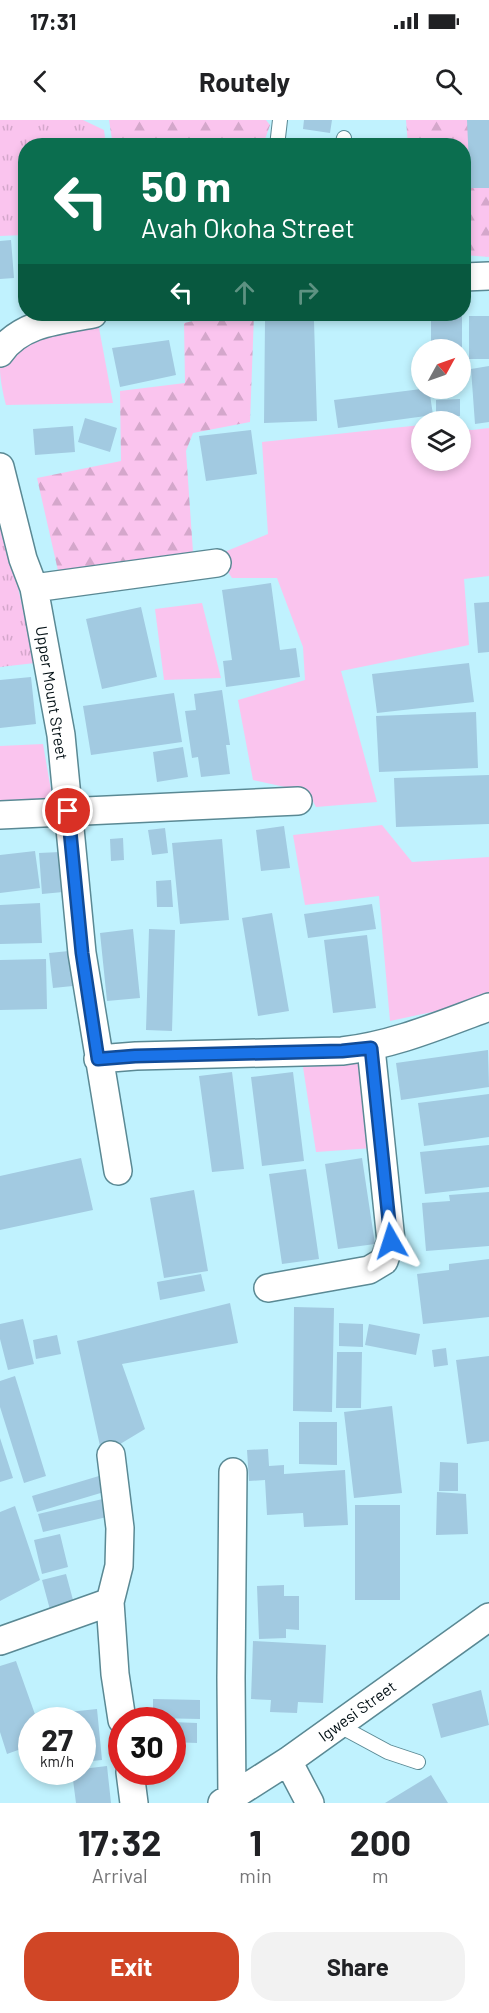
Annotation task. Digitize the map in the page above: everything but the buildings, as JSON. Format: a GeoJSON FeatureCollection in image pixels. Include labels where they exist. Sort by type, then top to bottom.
{"type":"FeatureCollection","features":[{"type":"Feature","properties":{"kind":"street"},"geometry":{"type":"LineString","coordinates":[[471,276],[489,276]]}},
{"type":"Feature","properties":{"kind":"street"},"geometry":{"type":"LineString","coordinates":[[0,353],[14,338],[28,330],[54,321]]}},
{"type":"Feature","properties":{"kind":"street","name":"Upper Mount Street"},"geometry":{"type":"LineString","coordinates":[[0,467],[23,559],[34,588],[60,735],[82,953],[118,1172]]}},
{"type":"Feature","properties":{"kind":"street"},"geometry":{"type":"LineString","coordinates":[[34,588],[217,563]]}},
{"type":"Feature","properties":{"kind":"street"},"geometry":{"type":"LineString","coordinates":[[0,815],[298,801]]}},
{"type":"Feature","properties":{"kind":"street"},"geometry":{"type":"LineString","coordinates":[[98,1059],[342,1051],[371,1048],[403,1039],[489,1007]]}},
{"type":"Feature","properties":{"kind":"street"},"geometry":{"type":"LineString","coordinates":[[268,1288],[369,1270],[384,1260],[391,1241],[371,1048]]}},
{"type":"Feature","properties":{"kind":"street"},"geometry":{"type":"LineString","coordinates":[[111,1455],[120,1528],[119,1566],[110,1602],[115,1674],[120,1707]]}},
{"type":"Feature","properties":{"kind":"street"},"geometry":{"type":"LineString","coordinates":[[227,1800],[233,1472]]}},
{"type":"Feature","properties":{"kind":"street"},"geometry":{"type":"LineString","coordinates":[[0,1641],[110,1602]]}},
{"type":"Feature","properties":{"kind":"street","name":"Igwesi Street"},"geometry":{"type":"LineString","coordinates":[[227,1800],[288,1761],[489,1617]]}},
{"type":"Feature","properties":{"kind":"street"},"geometry":{"type":"LineString","coordinates":[[288,1761],[310,1803]]}},
{"type":"Feature","properties":{"kind":"street"},"geometry":{"type":"LineString","coordinates":[[132,1785],[135,1803]]}},
{"type":"Feature","properties":{"kind":"lane"},"geometry":{"type":"LineString","coordinates":[[278,138],[280,120]]}},
{"type":"Feature","properties":{"kind":"lane"},"geometry":{"type":"LineString","coordinates":[[338,1725],[388,1752],[418,1762]]}},
{"type":"Feature","properties":{"kind":"green space"},"geometry":{"type":"Polygon","coordinates":[[[0,120],[83,120],[104,130],[105,138],[18,138],[18,235],[0,236],[0,120]]]}},
{"type":"Feature","properties":{"kind":"green space"},"geometry":{"type":"Polygon","coordinates":[[[109,120],[266,120],[270,125],[265,138],[112,138],[109,120]]]}},
{"type":"Feature","properties":{"kind":"green space"},"geometry":{"type":"Polygon","coordinates":[[[406,120],[489,120],[489,257],[471,256],[471,138],[407,138],[406,120]]]}},
{"type":"Feature","properties":{"kind":"green space"},"geometry":{"type":"Polygon","coordinates":[[[254,321],[250,422],[193,433],[186,451],[193,552],[59,575],[37,478],[121,461],[120,391],[185,383],[184,323],[254,321]]]}},
{"type":"Feature","properties":{"kind":"green space"},"geometry":{"type":"Polygon","coordinates":[[[79,325],[99,328],[113,403],[6,405],[0,368],[5,358],[23,343],[34,338],[79,325]]]}},
{"type":"Feature","properties":{"kind":"green space"},"geometry":{"type":"Polygon","coordinates":[[[411,426],[411,471],[471,471],[471,430],[489,428],[489,576],[464,579],[469,645],[341,671],[377,802],[316,807],[308,792],[253,780],[238,700],[305,680],[303,647],[277,578],[232,578],[217,555],[268,534],[262,442],[411,426]]]}},
{"type":"Feature","properties":{"kind":"green space"},"geometry":{"type":"Polygon","coordinates":[[[0,508],[35,663],[0,667],[0,508]]]}},
{"type":"Feature","properties":{"kind":"green space"},"geometry":{"type":"Polygon","coordinates":[[[202,603],[221,678],[164,680],[155,609],[202,603]]]}},
{"type":"Feature","properties":{"kind":"green space"},"geometry":{"type":"Polygon","coordinates":[[[43,744],[53,802],[0,802],[0,746],[43,744]]]}},
{"type":"Feature","properties":{"kind":"green space"},"geometry":{"type":"Polygon","coordinates":[[[382,825],[412,862],[489,857],[489,997],[474,1003],[390,1021],[379,896],[305,905],[293,835],[382,825]]]}},
{"type":"Feature","properties":{"kind":"green space"},"geometry":{"type":"Polygon","coordinates":[[[363,1063],[373,1148],[316,1152],[303,1067],[363,1063]]]}},
{"type":"Feature","properties":{"kind":"route"},"geometry":{"type":"LineString","coordinates":[[68,811],[82,953],[98,1059],[342,1051],[371,1048],[391,1241]]}}]}
